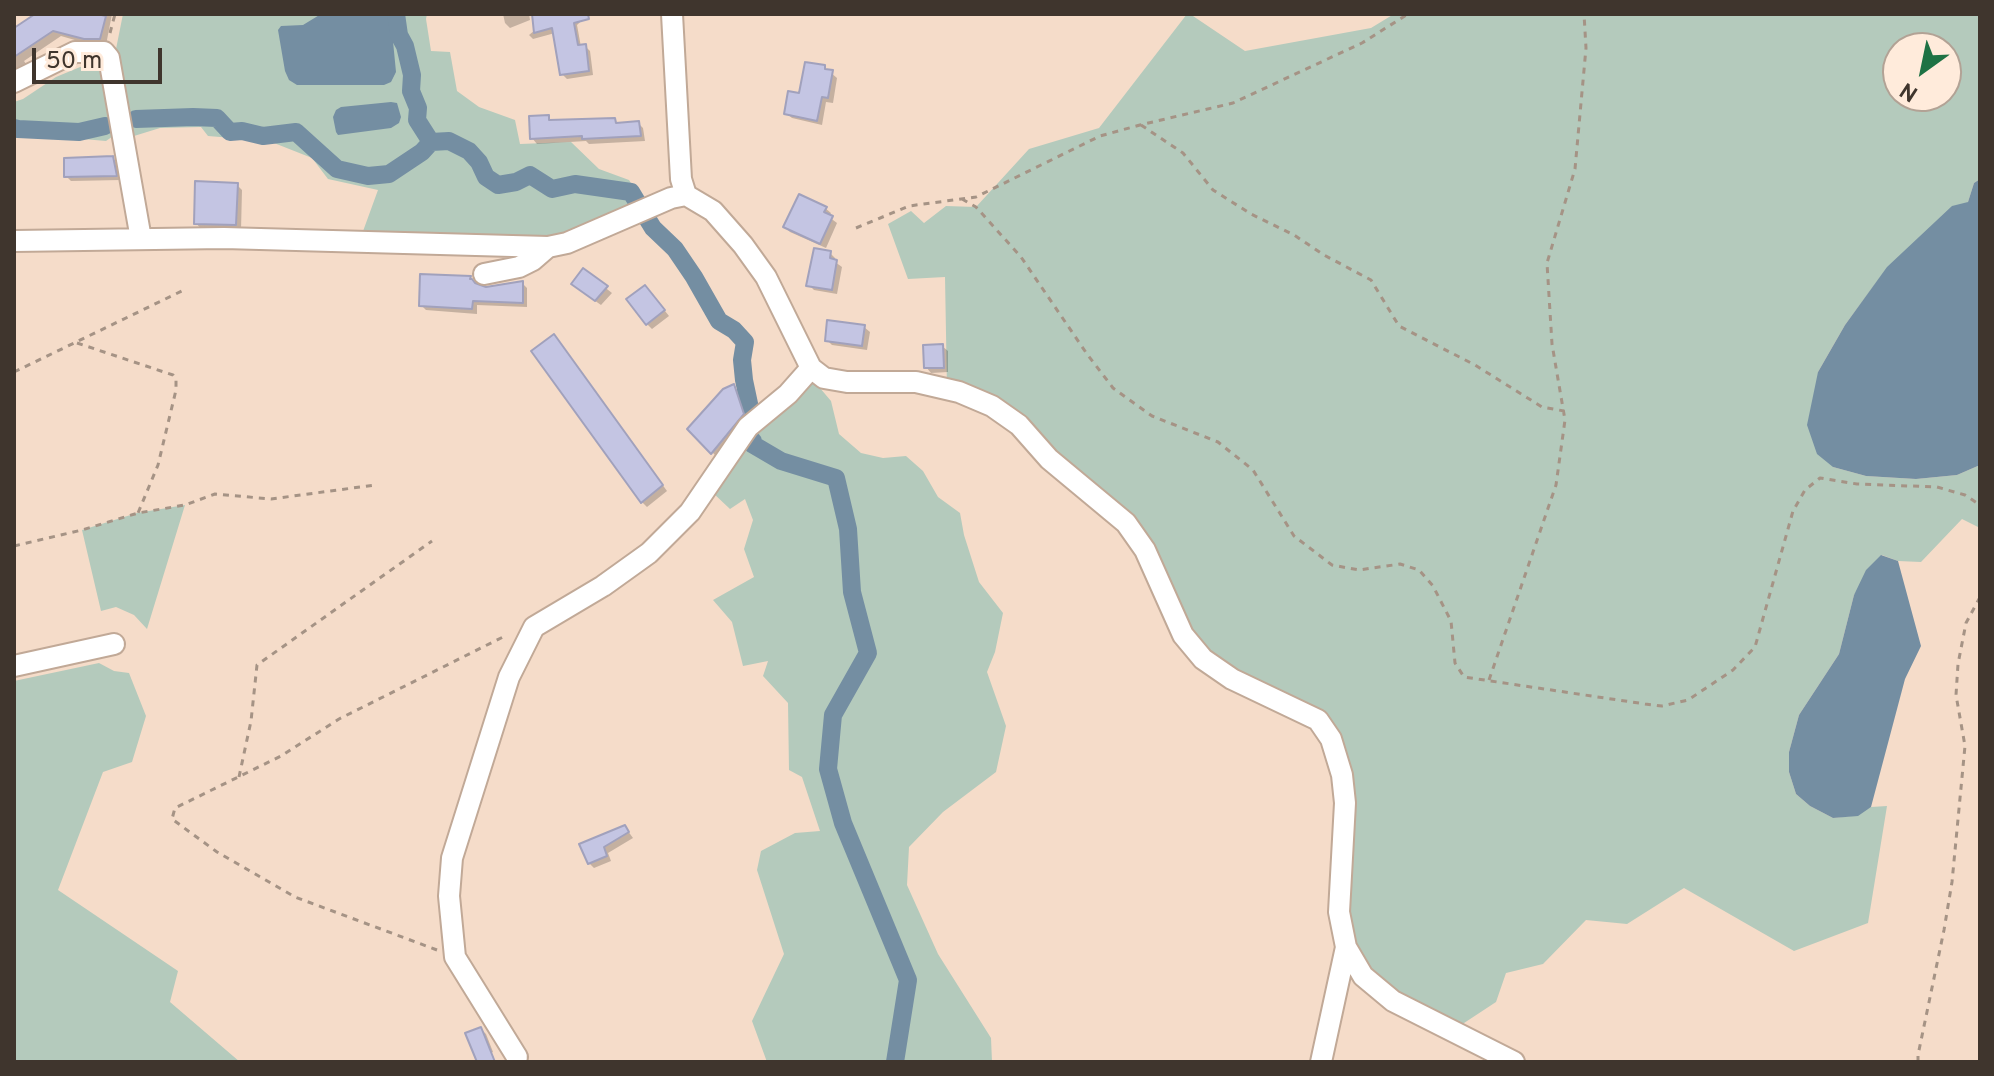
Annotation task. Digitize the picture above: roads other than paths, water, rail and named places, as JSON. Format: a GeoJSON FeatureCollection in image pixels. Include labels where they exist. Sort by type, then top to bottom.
{"type":"FeatureCollection","features":[{"type":"Feature","properties":{"kind":"street"},"geometry":{"type":"LineString","coordinates":[[677,19],[681,179],[686,195]]}},
{"type":"Feature","properties":{"kind":"street"},"geometry":{"type":"LineString","coordinates":[[14,82],[75,52],[104,52],[109,58],[141,239]]}},
{"type":"Feature","properties":{"kind":"street"},"geometry":{"type":"LineString","coordinates":[[14,241],[224,238],[548,247],[567,243],[671,198],[686,195],[713,211],[743,245],[766,277],[811,368],[824,378],[847,382],[916,382],[959,392],[992,406],[1019,425],[1049,459],[1126,523],[1145,550],[1183,635],[1203,659],[1232,679],[1318,720],[1331,739],[1342,775],[1345,803],[1339,912],[1346,947],[1363,976],[1393,1001],[1514,1062]]}},
{"type":"Feature","properties":{"kind":"street"},"geometry":{"type":"LineString","coordinates":[[484,274],[519,267],[548,247]]}},
{"type":"Feature","properties":{"kind":"street"},"geometry":{"type":"LineString","coordinates":[[517,1057],[455,957],[449,896],[452,858],[509,677],[534,627],[603,586],[649,553],[690,512],[748,427],[788,394],[811,368]]}},
{"type":"Feature","properties":{"kind":"street"},"geometry":{"type":"LineString","coordinates":[[14,666],[114,644]]}},
{"type":"Feature","properties":{"kind":"street"},"geometry":{"type":"LineString","coordinates":[[1321,1062],[1346,947]]}},
{"type":"Feature","properties":{"kind":"water"},"geometry":{"type":"Polygon","coordinates":[[[321,14],[388,14],[396,72],[391,82],[384,85],[297,85],[289,80],[278,30],[281,26],[303,25],[321,14]]]}},
{"type":"Feature","properties":{"kind":"water"},"geometry":{"type":"Polygon","coordinates":[[[397,103],[401,117],[399,123],[391,128],[338,135],[336,132],[333,117],[341,107],[397,103]]]}},
{"type":"Feature","properties":{"kind":"water"},"geometry":{"type":"Polygon","coordinates":[[[1980,179],[1980,465],[1957,475],[1916,479],[1866,476],[1833,467],[1817,454],[1807,425],[1818,372],[1845,325],[1887,267],[1952,206],[1968,202],[1974,183],[1980,179]]]}},
{"type":"Feature","properties":{"kind":"water"},"geometry":{"type":"Polygon","coordinates":[[[1881,555],[1898,561],[1921,646],[1905,679],[1871,807],[1858,816],[1833,818],[1810,806],[1796,794],[1789,772],[1789,752],[1799,715],[1839,654],[1854,595],[1866,570],[1881,555]]]}},
{"type":"Feature","properties":{"kind":"waterway"},"geometry":{"type":"LineString","coordinates":[[396,14],[399,35],[412,75],[411,91],[418,108],[417,120],[431,142]]}},
{"type":"Feature","properties":{"kind":"waterway"},"geometry":{"type":"LineString","coordinates":[[136,119],[217,118],[230,132],[242,131],[263,136],[296,132],[337,169],[368,176],[389,174],[422,152],[431,142],[449,141],[469,151],[486,177],[498,185],[516,182],[530,175],[552,189],[575,184],[631,192],[640,207]]}},
{"type":"Feature","properties":{"kind":"waterway"},"geometry":{"type":"LineString","coordinates":[[14,128],[79,132],[105,126]]}},
{"type":"Feature","properties":{"kind":"waterway"},"geometry":{"type":"LineString","coordinates":[[645,215],[653,228],[675,249],[719,321],[734,330],[745,342],[742,360],[751,413]]}},
{"type":"Feature","properties":{"kind":"waterway"},"geometry":{"type":"LineString","coordinates":[[753,441],[752,444],[781,461],[836,478],[848,529],[852,592],[868,653],[833,715],[828,769],[843,823],[908,980],[895,1062]]}}]}
